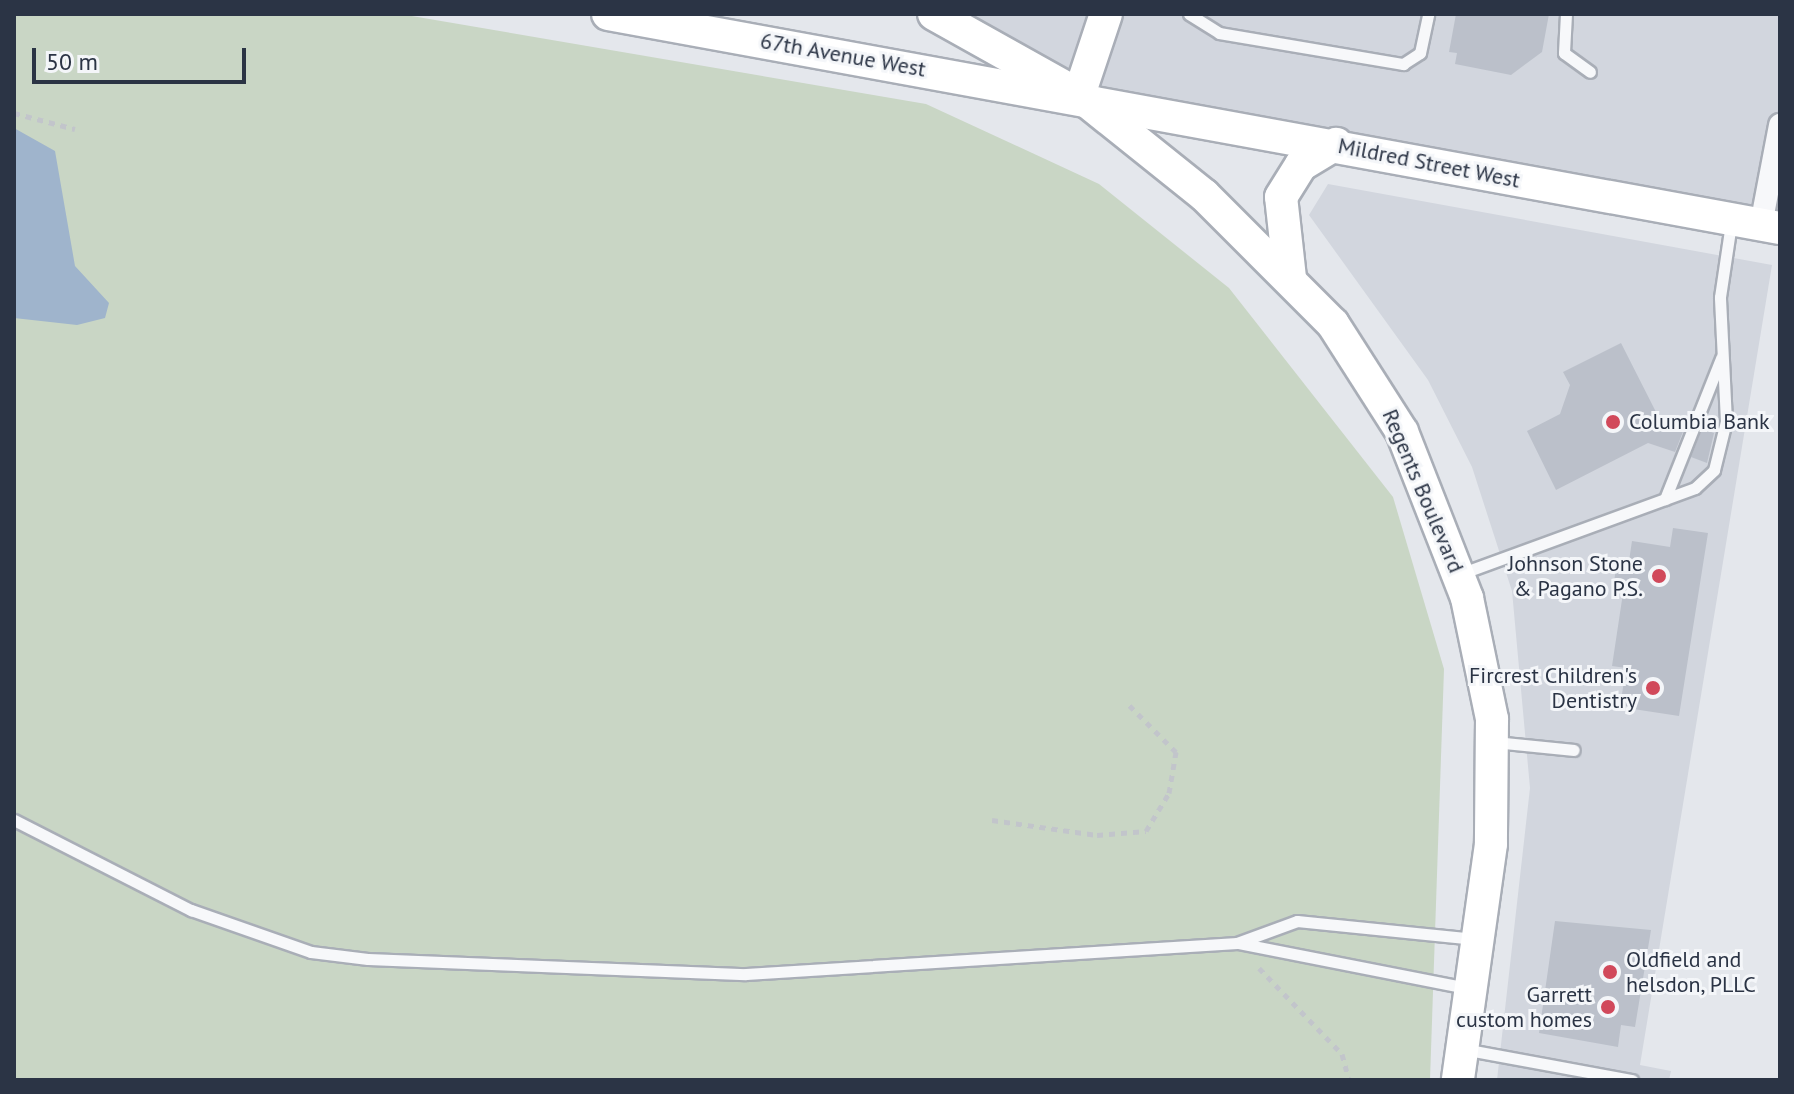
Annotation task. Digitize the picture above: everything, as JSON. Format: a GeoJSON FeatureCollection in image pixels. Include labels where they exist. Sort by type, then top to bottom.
{"type":"FeatureCollection","features":[{"type":"Feature","properties":{"kind":"main road","name":"67th Avenue West"},"geometry":{"type":"LineString","coordinates":[[608,14],[1079,95]]}},
{"type":"Feature","properties":{"kind":"main road","name":"Regents Boulevard"},"geometry":{"type":"LineString","coordinates":[[934,14],[1079,95],[1197,188],[1333,324],[1402,432],[1459,574],[1482,656],[1493,741],[1495,797],[1479,940],[1460,1065]]}},
{"type":"Feature","properties":{"kind":"main road"},"geometry":{"type":"LineString","coordinates":[[1079,95],[1106,14]]}},
{"type":"Feature","properties":{"kind":"main road","name":"Mildred Street West"},"geometry":{"type":"LineString","coordinates":[[1079,95],[1758,224]]}},
{"type":"Feature","properties":{"kind":"main road"},"geometry":{"type":"LineString","coordinates":[[1290,278],[1281,197],[1301,165],[1336,144]]}},
{"type":"Feature","properties":{"kind":"street"},"geometry":{"type":"LineString","coordinates":[[1758,224],[1780,125]]}},
{"type":"Feature","properties":{"kind":"lane"},"geometry":{"type":"LineString","coordinates":[[1189,14],[1219,33],[1414,61],[1428,14]]}},
{"type":"Feature","properties":{"kind":"lane"},"geometry":{"type":"LineString","coordinates":[[1566,14],[1564,53],[1590,72]]}},
{"type":"Feature","properties":{"kind":"lane"},"geometry":{"type":"LineString","coordinates":[[1459,574],[1695,488],[1714,470],[1726,421],[1720,297],[1758,224]]}},
{"type":"Feature","properties":{"kind":"lane"},"geometry":{"type":"LineString","coordinates":[[1665,499],[1723,355]]}},
{"type":"Feature","properties":{"kind":"lane"},"geometry":{"type":"LineString","coordinates":[[1493,741],[1574,750]]}},
{"type":"Feature","properties":{"kind":"lane"},"geometry":{"type":"LineString","coordinates":[[14,820],[191,910],[311,952],[368,959],[746,974],[1237,943],[1471,989]]}},
{"type":"Feature","properties":{"kind":"lane"},"geometry":{"type":"LineString","coordinates":[[1237,943],[1297,921],[1479,940]]}},
{"type":"Feature","properties":{"kind":"lane"},"geometry":{"type":"LineString","coordinates":[[1460,1065],[1632,1080]]}},
{"type":"Feature","properties":{"kind":"path"},"geometry":{"type":"LineString","coordinates":[[14,113],[75,129]]}},
{"type":"Feature","properties":{"kind":"path"},"geometry":{"type":"LineString","coordinates":[[992,820],[1097,835],[1146,831],[1169,793],[1176,752],[1126,702]]}},
{"type":"Feature","properties":{"kind":"path"},"geometry":{"type":"LineString","coordinates":[[1237,943],[1342,1054],[1349,1080]]}},
{"type":"Feature","properties":{"kind":"shaded area"},"geometry":{"type":"Polygon","coordinates":[[[933,14],[1780,14],[1780,228],[1079,95],[933,14]]]}},
{"type":"Feature","properties":{"kind":"shaded area"},"geometry":{"type":"Polygon","coordinates":[[[1328,184],[1772,265],[1640,1065],[1671,1071],[1669,1080],[1497,1080],[1530,788],[1512,591],[1472,467],[1428,380],[1309,215],[1328,184]]]}},
{"type":"Feature","properties":{"kind":"green space"},"geometry":{"type":"Polygon","coordinates":[[[14,14],[400,14],[926,104],[1099,184],[1229,288],[1393,497],[1444,669],[1430,1080],[14,1080],[14,14]]]}},
{"type":"Feature","properties":{"kind":"water"},"geometry":{"type":"Polygon","coordinates":[[[14,128],[55,151],[75,266],[109,303],[105,318],[77,325],[14,318],[14,128]]]}},
{"type":"Feature","properties":{"kind":"building"},"geometry":{"type":"Polygon","coordinates":[[[1456,14],[1549,14],[1542,52],[1511,75],[1455,64],[1457,53],[1449,52],[1456,14]]]}},
{"type":"Feature","properties":{"kind":"building","name":"Columbia Bank"},"geometry":{"type":"Polygon","coordinates":[[[1621,343],[1657,414],[1686,424],[1675,452],[1648,443],[1556,490],[1527,431],[1560,414],[1570,385],[1563,372],[1621,343]]]}},
{"type":"Feature","properties":{"kind":"building"},"geometry":{"type":"Polygon","coordinates":[[[1702,429],[1714,433],[1707,463],[1691,457],[1702,429]]]}},
{"type":"Feature","properties":{"kind":"building"},"geometry":{"type":"Polygon","coordinates":[[[1673,528],[1708,533],[1679,716],[1620,707],[1626,668],[1612,666],[1623,593],[1613,591],[1617,559],[1629,561],[1632,541],[1670,547],[1673,528]]]}},
{"type":"Feature","properties":{"kind":"building"},"geometry":{"type":"Polygon","coordinates":[[[1555,921],[1651,930],[1635,1027],[1621,1025],[1618,1047],[1539,1033],[1555,921]]]}},
{"type":"Feature","properties":{"kind":"place","name":"Columbia Bank"},"geometry":{"type":"Point","coordinates":[1613,422]}},
{"type":"Feature","properties":{"kind":"place","name":"Johnson Stone & Pagano P.S."},"geometry":{"type":"Point","coordinates":[1659,576]}},
{"type":"Feature","properties":{"kind":"place","name":"Fircrest Children's Dentistry"},"geometry":{"type":"Point","coordinates":[1653,688]}},
{"type":"Feature","properties":{"kind":"place","name":"Oldfield and helsdon, PLLC"},"geometry":{"type":"Point","coordinates":[1610,972]}},
{"type":"Feature","properties":{"kind":"place","name":"Garrett custom homes"},"geometry":{"type":"Point","coordinates":[1608,1007]}}]}
